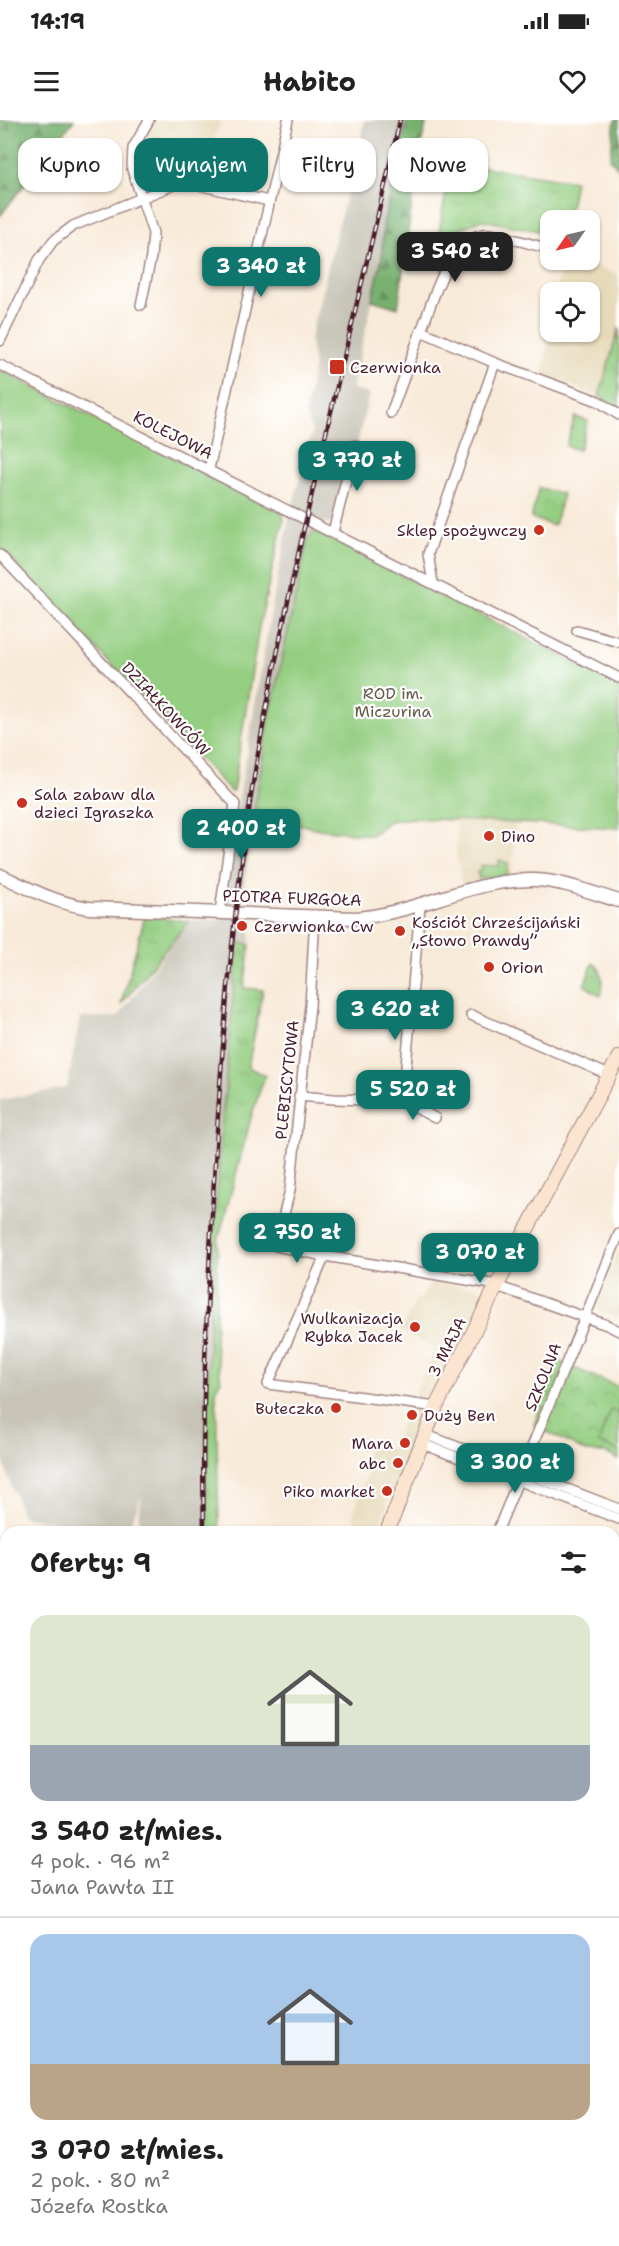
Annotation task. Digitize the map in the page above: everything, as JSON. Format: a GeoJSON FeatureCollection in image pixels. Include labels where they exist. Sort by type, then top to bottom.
{"type":"FeatureCollection","features":[{"type":"Feature","properties":{"kind":"main road","name":"3 MAJA"},"geometry":{"type":"LineString","coordinates":[[389,1526],[435,1407],[497,1285],[619,1059]]}},
{"type":"Feature","properties":{"kind":"street"},"geometry":{"type":"LineString","coordinates":[[141,305],[151,257],[153,234],[132,169],[133,148],[149,120]]}},
{"type":"Feature","properties":{"kind":"street"},"geometry":{"type":"LineString","coordinates":[[209,469],[288,120]]}},
{"type":"Feature","properties":{"kind":"street"},"geometry":{"type":"LineString","coordinates":[[0,341],[39,260],[53,241],[73,226],[178,183],[198,185],[269,201]]}},
{"type":"Feature","properties":{"kind":"street"},"geometry":{"type":"LineString","coordinates":[[391,413],[451,256],[468,240],[484,234],[540,247]]}},
{"type":"Feature","properties":{"kind":"street"},"geometry":{"type":"LineString","coordinates":[[421,331],[495,363],[598,401],[619,415]]}},
{"type":"Feature","properties":{"kind":"street"},"geometry":{"type":"LineString","coordinates":[[433,583],[428,554],[495,363]]}},
{"type":"Feature","properties":{"kind":"street","name":"KOLEJOWA"},"geometry":{"type":"LineString","coordinates":[[0,364],[619,678]]}},
{"type":"Feature","properties":{"kind":"street"},"geometry":{"type":"LineString","coordinates":[[333,532],[356,445]]}},
{"type":"Feature","properties":{"kind":"street","name":"DZIAŁKOWCÓW"},"geometry":{"type":"LineString","coordinates":[[0,555],[235,804],[220,912]]}},
{"type":"Feature","properties":{"kind":"street"},"geometry":{"type":"LineString","coordinates":[[577,630],[619,642]]}},
{"type":"Feature","properties":{"kind":"street","name":"PIOTRA FURGOŁA"},"geometry":{"type":"LineString","coordinates":[[0,875],[68,906],[90,908],[356,918],[380,916],[508,881],[536,880],[553,882],[619,901]]}},
{"type":"Feature","properties":{"kind":"street"},"geometry":{"type":"LineString","coordinates":[[403,1101],[420,906]]}},
{"type":"Feature","properties":{"kind":"street","name":"PLEBISCYTOWA"},"geometry":{"type":"LineString","coordinates":[[315,915],[310,1006],[290,1190],[276,1246],[325,1256]]}},
{"type":"Feature","properties":{"kind":"street"},"geometry":{"type":"LineString","coordinates":[[471,1015],[609,1075]]}},
{"type":"Feature","properties":{"kind":"street"},"geometry":{"type":"LineString","coordinates":[[299,1096],[334,1100],[403,1101],[435,1118]]}},
{"type":"Feature","properties":{"kind":"street","name":"SZKOLNA"},"geometry":{"type":"LineString","coordinates":[[499,1526],[619,1234]]}},
{"type":"Feature","properties":{"kind":"street"},"geometry":{"type":"LineString","coordinates":[[435,1407],[268,1384],[325,1256],[497,1285],[619,1331]]}},
{"type":"Feature","properties":{"kind":"street"},"geometry":{"type":"LineString","coordinates":[[422,1438],[520,1476],[619,1519]]}},
{"type":"Feature","properties":{"kind":"street"},"geometry":{"type":"LineString","coordinates":[[520,1476],[619,1509]]}},
{"type":"Feature","properties":{"kind":"shaded area"},"geometry":{"type":"Polygon","coordinates":[[[153,120],[221,120],[215,138],[142,138],[153,120]]]}},
{"type":"Feature","properties":{"kind":"shaded area"},"geometry":{"type":"Polygon","coordinates":[[[365,120],[407,120],[403,138],[388,138],[388,192],[391,192],[383,226],[382,258],[352,389],[369,394],[338,526],[319,521],[308,539],[268,724],[254,814],[242,900],[244,906],[252,907],[250,945],[238,944],[215,1204],[207,1380],[208,1526],[138,1526],[141,1496],[130,1526],[75,1526],[22,1516],[0,1453],[0,1097],[1,1100],[67,1088],[80,1018],[118,1017],[189,921],[223,919],[239,798],[271,611],[289,519],[312,432],[305,413],[314,364],[310,339],[347,192],[376,192],[376,138],[360,138],[365,120]]]}},
{"type":"Feature","properties":{"kind":"shaded area"},"geometry":{"type":"Polygon","coordinates":[[[600,268],[619,275],[619,328],[599,396],[543,375],[548,342],[600,342],[600,282],[558,282],[559,270],[600,270],[600,268]]]}},
{"type":"Feature","properties":{"kind":"shaded area"},"geometry":{"type":"Polygon","coordinates":[[[457,819],[516,822],[512,874],[462,885],[456,852],[457,819]]]}},
{"type":"Feature","properties":{"kind":"shaded area"},"geometry":{"type":"Polygon","coordinates":[[[619,1248],[619,1319],[594,1309],[619,1248]]]}},
{"type":"Feature","properties":{"kind":"shaded area"},"geometry":{"type":"Polygon","coordinates":[[[432,1280],[487,1290],[427,1411],[379,1526],[354,1526],[353,1514],[370,1466],[365,1454],[370,1441],[392,1449],[403,1418],[435,1350],[401,1330],[417,1299],[421,1299],[432,1280]]]}},
{"type":"Feature","properties":{"kind":"green space"},"geometry":{"type":"Polygon","coordinates":[[[0,120],[74,120],[60,138],[18,138],[18,192],[0,216],[0,120]]]}},
{"type":"Feature","properties":{"kind":"green space"},"geometry":{"type":"Polygon","coordinates":[[[407,120],[427,120],[423,138],[403,138],[407,120]]]}},
{"type":"Feature","properties":{"kind":"green space"},"geometry":{"type":"Polygon","coordinates":[[[615,120],[619,120],[619,169],[610,159],[615,120]]]}},
{"type":"Feature","properties":{"kind":"green space"},"geometry":{"type":"Polygon","coordinates":[[[488,168],[575,181],[570,210],[540,210],[540,231],[481,220],[438,238],[446,192],[488,192],[488,168]]]}},
{"type":"Feature","properties":{"kind":"green space"},"geometry":{"type":"Polygon","coordinates":[[[391,192],[413,192],[398,308],[372,300],[382,258],[383,226],[391,192]]]}},
{"type":"Feature","properties":{"kind":"green space"},"geometry":{"type":"Polygon","coordinates":[[[619,328],[619,409],[599,396],[619,328]]]}},
{"type":"Feature","properties":{"kind":"green space"},"geometry":{"type":"Polygon","coordinates":[[[0,370],[282,513],[284,518],[259,627],[233,791],[231,792],[0,547],[0,370]]]}},
{"type":"Feature","properties":{"kind":"green space"},"geometry":{"type":"Polygon","coordinates":[[[575,417],[588,421],[579,450],[566,446],[575,417]]]}},
{"type":"Feature","properties":{"kind":"green space"},"geometry":{"type":"Polygon","coordinates":[[[539,488],[563,494],[554,526],[531,518],[539,488]]]}},
{"type":"Feature","properties":{"kind":"green space","name":"ROD im. Miczurina"},"geometry":{"type":"Polygon","coordinates":[[[314,531],[619,685],[619,828],[412,818],[389,821],[371,835],[319,829],[254,814],[268,724],[308,539],[314,531]]]}},
{"type":"Feature","properties":{"kind":"green space"},"geometry":{"type":"Polygon","coordinates":[[[499,860],[508,863],[507,875],[479,879],[477,872],[481,871],[480,865],[499,866],[499,860]]]}},
{"type":"Feature","properties":{"kind":"green space"},"geometry":{"type":"Polygon","coordinates":[[[145,916],[189,921],[121,1004],[145,916]]]}},
{"type":"Feature","properties":{"kind":"green space"},"geometry":{"type":"Polygon","coordinates":[[[238,943],[250,945],[244,988],[263,990],[248,1067],[265,1076],[252,1114],[218,1241],[215,1344],[221,1381],[216,1392],[219,1526],[208,1526],[207,1391],[220,1144],[238,943]]]}},
{"type":"Feature","properties":{"kind":"green space"},"geometry":{"type":"Polygon","coordinates":[[[593,963],[597,965],[602,976],[601,996],[584,985],[593,963]]]}},
{"type":"Feature","properties":{"kind":"green space"},"geometry":{"type":"Polygon","coordinates":[[[558,1361],[619,1387],[619,1460],[606,1453],[586,1452],[534,1425],[558,1361]]]}},
{"type":"Feature","properties":{"kind":"green space"},"geometry":{"type":"Polygon","coordinates":[[[611,1410],[619,1413],[619,1451],[598,1443],[611,1410]]]}},
{"type":"Feature","properties":{"kind":"railway"},"geometry":{"type":"LineString","coordinates":[[204,1526],[205,1356],[217,1128],[229,972],[248,817],[271,684],[288,603],[400,120]]}},
{"type":"Feature","properties":{"kind":"place","name":"Czerwionka"},"geometry":{"type":"Point","coordinates":[337,367]}},
{"type":"Feature","properties":{"kind":"place","name":"Sklep spożywczy"},"geometry":{"type":"Point","coordinates":[539,530]}},
{"type":"Feature","properties":{"kind":"place","name":"Sala zabaw dla dzieci Igraszka"},"geometry":{"type":"Point","coordinates":[22,803]}},
{"type":"Feature","properties":{"kind":"place","name":"Dino"},"geometry":{"type":"Point","coordinates":[489,836]}},
{"type":"Feature","properties":{"kind":"place","name":"Czerwionka Cw"},"geometry":{"type":"Point","coordinates":[242,926]}},
{"type":"Feature","properties":{"kind":"place","name":"Kościół Chrześcijański „Słowo Prawdy”"},"geometry":{"type":"Point","coordinates":[400,931]}},
{"type":"Feature","properties":{"kind":"place","name":"Orion"},"geometry":{"type":"Point","coordinates":[489,967]}},
{"type":"Feature","properties":{"kind":"place","name":"Wulkanizacja Rybka Jacek"},"geometry":{"type":"Point","coordinates":[415,1327]}},
{"type":"Feature","properties":{"kind":"place","name":"Bułeczka"},"geometry":{"type":"Point","coordinates":[336,1408]}},
{"type":"Feature","properties":{"kind":"place","name":"Duży Ben"},"geometry":{"type":"Point","coordinates":[412,1415]}},
{"type":"Feature","properties":{"kind":"place","name":"Mara"},"geometry":{"type":"Point","coordinates":[405,1443]}},
{"type":"Feature","properties":{"kind":"place","name":"abc"},"geometry":{"type":"Point","coordinates":[398,1463]}},
{"type":"Feature","properties":{"kind":"place","name":"Piko market"},"geometry":{"type":"Point","coordinates":[387,1491]}}]}
